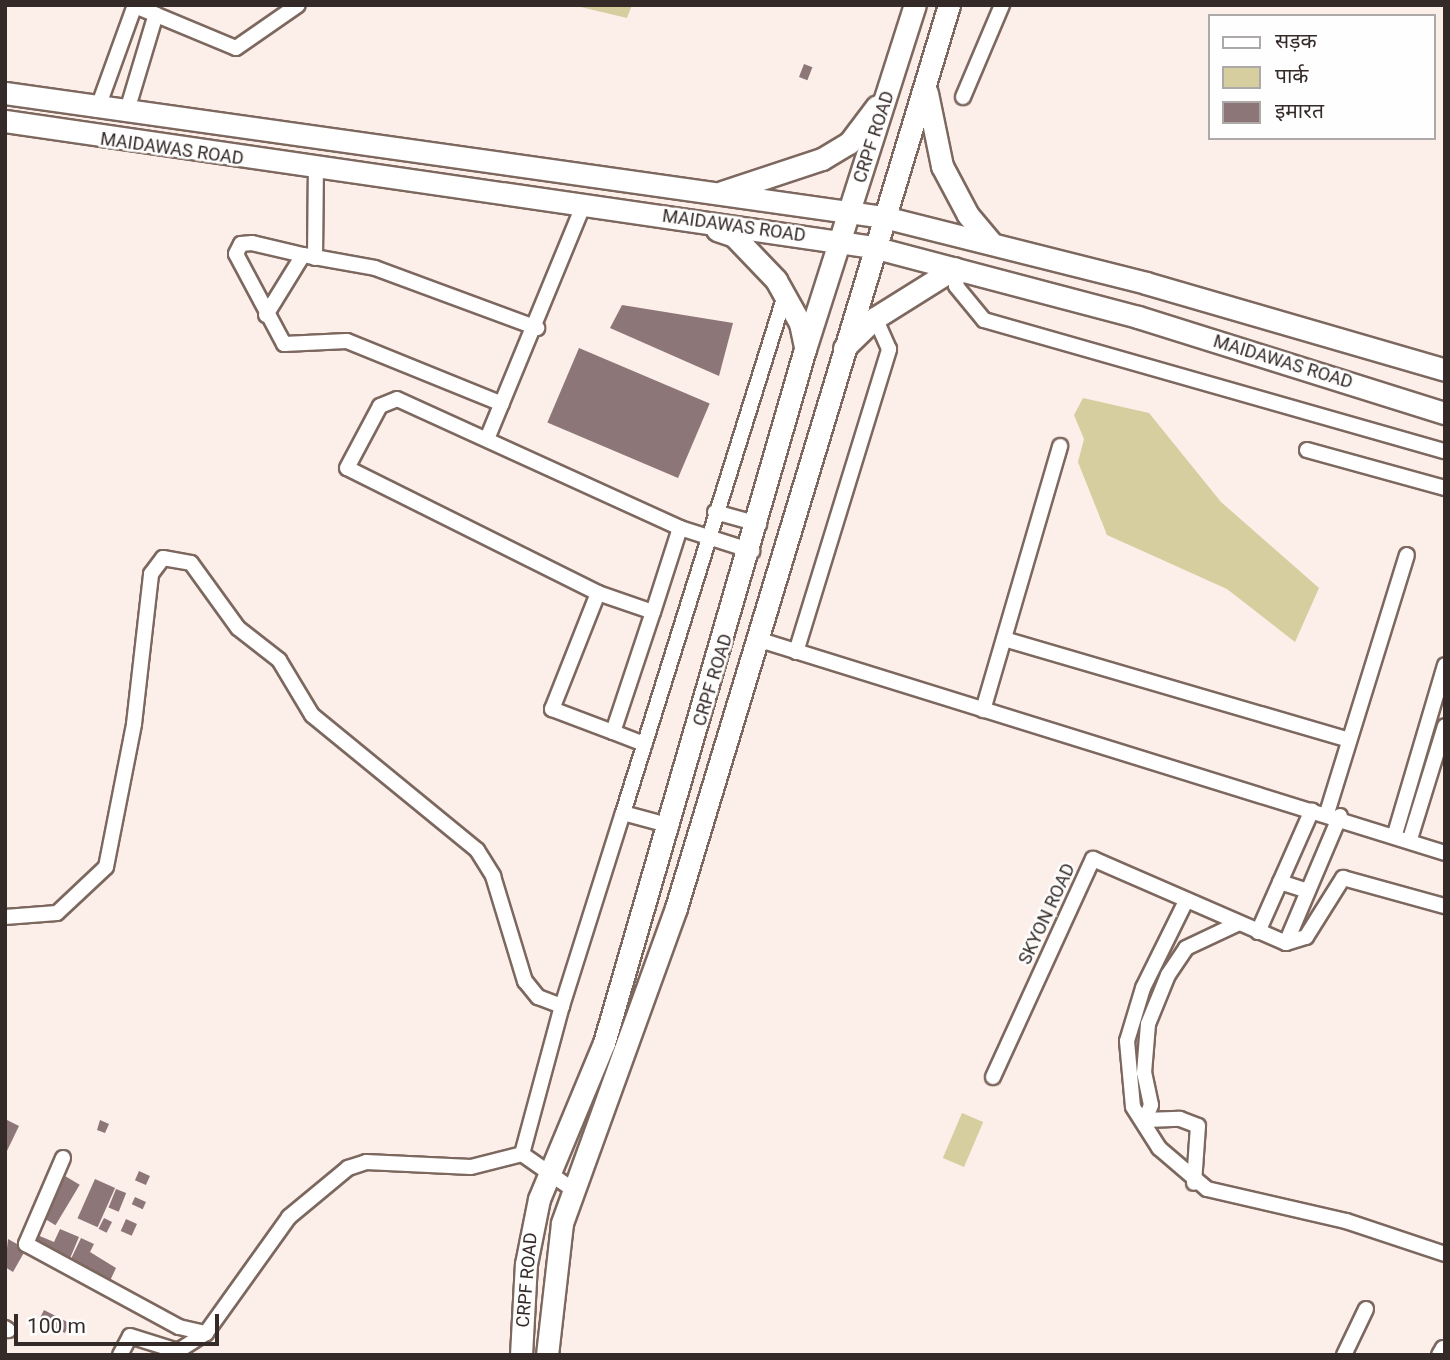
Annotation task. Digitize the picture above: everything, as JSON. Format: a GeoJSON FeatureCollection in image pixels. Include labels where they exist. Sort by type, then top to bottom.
{"type":"FeatureCollection","features":[{"type":"Feature","properties":{"kind":"street"},"geometry":{"type":"LineString","coordinates":[[97,110],[135,6],[236,48],[298,5]]}},
{"type":"Feature","properties":{"kind":"street","name":"CRPF ROAD"},"geometry":{"type":"LineString","coordinates":[[521,1355],[530,1231],[600,1054],[752,551],[805,349],[915,5]]}},
{"type":"Feature","properties":{"kind":"street"},"geometry":{"type":"LineString","coordinates":[[547,1355],[553,1273],[575,1191],[649,991],[759,642],[839,354],[928,80],[949,5]]}},
{"type":"Feature","properties":{"kind":"street"},"geometry":{"type":"LineString","coordinates":[[963,97],[1002,5]]}},
{"type":"Feature","properties":{"kind":"street"},"geometry":{"type":"LineString","coordinates":[[126,114],[156,15]]}},
{"type":"Feature","properties":{"kind":"street"},"geometry":{"type":"LineString","coordinates":[[702,196],[791,174],[849,143],[896,71]]}},
{"type":"Feature","properties":{"kind":"street"},"geometry":{"type":"LineString","coordinates":[[928,80],[942,166],[968,215],[990,241]]}},
{"type":"Feature","properties":{"kind":"street","name":"MAIDAWAS ROAD"},"geometry":{"type":"LineString","coordinates":[[5,93],[97,110],[702,196],[884,217],[990,241],[1445,370]]}},
{"type":"Feature","properties":{"kind":"street","name":"MAIDAWAS ROAD"},"geometry":{"type":"LineString","coordinates":[[5,121],[316,169],[841,240],[956,268],[1445,413]]}},
{"type":"Feature","properties":{"kind":"street"},"geometry":{"type":"LineString","coordinates":[[266,315],[309,257],[316,169]]}},
{"type":"Feature","properties":{"kind":"street"},"geometry":{"type":"LineString","coordinates":[[487,439],[537,328],[583,206]]}},
{"type":"Feature","properties":{"kind":"street"},"geometry":{"type":"LineString","coordinates":[[695,222],[734,236],[785,295],[805,349]]}},
{"type":"Feature","properties":{"kind":"street"},"geometry":{"type":"LineString","coordinates":[[502,404],[347,341],[284,344],[266,315],[236,254],[241,244],[375,268],[537,328]]}},
{"type":"Feature","properties":{"kind":"street"},"geometry":{"type":"LineString","coordinates":[[839,354],[875,318],[956,268]]}},
{"type":"Feature","properties":{"kind":"street"},"geometry":{"type":"LineString","coordinates":[[956,268],[956,286],[984,320],[1445,451]]}},
{"type":"Feature","properties":{"kind":"street"},"geometry":{"type":"LineString","coordinates":[[522,1154],[562,1006],[624,813],[706,537],[785,295]]}},
{"type":"Feature","properties":{"kind":"street"},"geometry":{"type":"LineString","coordinates":[[796,652],[889,349],[875,318]]}},
{"type":"Feature","properties":{"kind":"street"},"geometry":{"type":"LineString","coordinates":[[653,612],[597,593],[347,468],[390,398],[487,439],[680,528],[752,551]]}},
{"type":"Feature","properties":{"kind":"street"},"geometry":{"type":"LineString","coordinates":[[983,710],[1060,446]]}},
{"type":"Feature","properties":{"kind":"street"},"geometry":{"type":"LineString","coordinates":[[1307,450],[1445,488]]}},
{"type":"Feature","properties":{"kind":"street"},"geometry":{"type":"LineString","coordinates":[[715,512],[759,524]]}},
{"type":"Feature","properties":{"kind":"street"},"geometry":{"type":"LineString","coordinates":[[612,732],[680,528]]}},
{"type":"Feature","properties":{"kind":"street"},"geometry":{"type":"LineString","coordinates":[[1286,943],[1308,891],[1326,813],[1407,555]]}},
{"type":"Feature","properties":{"kind":"street"},"geometry":{"type":"LineString","coordinates":[[5,917],[57,913],[106,867],[134,724],[151,573],[163,558],[181,558],[238,628],[279,660],[312,715],[477,850],[493,876],[528,987],[562,1006]]}},
{"type":"Feature","properties":{"kind":"street"},"geometry":{"type":"LineString","coordinates":[[597,593],[552,709],[645,744]]}},
{"type":"Feature","properties":{"kind":"street"},"geometry":{"type":"LineString","coordinates":[[727,634],[796,652],[1395,834],[1445,853]]}},
{"type":"Feature","properties":{"kind":"street"},"geometry":{"type":"LineString","coordinates":[[1004,639],[1349,740]]}},
{"type":"Feature","properties":{"kind":"street"},"geometry":{"type":"LineString","coordinates":[[1395,834],[1445,665]]}},
{"type":"Feature","properties":{"kind":"street"},"geometry":{"type":"LineString","coordinates":[[1410,839],[1445,726]]}},
{"type":"Feature","properties":{"kind":"street"},"geometry":{"type":"LineString","coordinates":[[624,813],[671,826]]}},
{"type":"Feature","properties":{"kind":"street"},"geometry":{"type":"LineString","coordinates":[[1258,932],[1280,882],[1326,813]]}},
{"type":"Feature","properties":{"kind":"street","name":"SKYON ROAD"},"geometry":{"type":"LineString","coordinates":[[993,1077],[1093,859],[1237,924],[1286,943]]}},
{"type":"Feature","properties":{"kind":"street"},"geometry":{"type":"LineString","coordinates":[[1286,943],[1306,937],[1343,878],[1445,906]]}},
{"type":"Feature","properties":{"kind":"street"},"geometry":{"type":"LineString","coordinates":[[1280,882],[1308,891]]}},
{"type":"Feature","properties":{"kind":"street"},"geometry":{"type":"LineString","coordinates":[[1186,901],[1143,988],[1126,1041],[1133,1107],[1145,1120],[1168,1161],[1194,1183],[1355,1223],[1445,1254]]}},
{"type":"Feature","properties":{"kind":"street"},"geometry":{"type":"LineString","coordinates":[[1145,1120],[1151,1105],[1144,1073],[1148,1024],[1168,975],[1186,948],[1237,924]]}},
{"type":"Feature","properties":{"kind":"street"},"geometry":{"type":"LineString","coordinates":[[1145,1120],[1180,1119],[1198,1126],[1194,1183]]}},
{"type":"Feature","properties":{"kind":"street"},"geometry":{"type":"LineString","coordinates":[[120,1355],[130,1336],[178,1351],[206,1333],[289,1217],[348,1168],[366,1162],[471,1167],[522,1154],[552,1170],[575,1191]]}},
{"type":"Feature","properties":{"kind":"street"},"geometry":{"type":"LineString","coordinates":[[63,1158],[26,1244],[179,1327],[206,1333]]}},
{"type":"Feature","properties":{"kind":"street"},"geometry":{"type":"LineString","coordinates":[[1344,1355],[1366,1309]]}},
{"type":"Feature","properties":{"kind":"green space"},"geometry":{"type":"Polygon","coordinates":[[[572,5],[632,5],[627,18],[572,5]]]}},
{"type":"Feature","properties":{"kind":"green space"},"geometry":{"type":"Polygon","coordinates":[[[1083,398],[1149,413],[1221,502],[1319,588],[1295,642],[1227,589],[1107,535],[1078,462],[1084,439],[1074,415],[1083,398]]]}},
{"type":"Feature","properties":{"kind":"green space"},"geometry":{"type":"Polygon","coordinates":[[[962,1113],[983,1122],[964,1167],[943,1158],[962,1113]]]}},
{"type":"Feature","properties":{"kind":"building"},"geometry":{"type":"Polygon","coordinates":[[[804,64],[812,67],[807,80],[799,77],[804,64]]]}},
{"type":"Feature","properties":{"kind":"building"},"geometry":{"type":"Polygon","coordinates":[[[622,305],[733,323],[719,376],[610,328],[622,305]]]}},
{"type":"Feature","properties":{"kind":"building"},"geometry":{"type":"Polygon","coordinates":[[[579,348],[710,403],[678,478],[547,423],[579,348]]]}},
{"type":"Feature","properties":{"kind":"building"},"geometry":{"type":"Polygon","coordinates":[[[5,1119],[19,1126],[5,1155],[5,1119]]]}},
{"type":"Feature","properties":{"kind":"building"},"geometry":{"type":"Polygon","coordinates":[[[100,1120],[109,1124],[105,1133],[97,1130],[100,1120]]]}},
{"type":"Feature","properties":{"kind":"building"},"geometry":{"type":"Polygon","coordinates":[[[139,1171],[150,1176],[146,1185],[135,1180],[139,1171]]]}},
{"type":"Feature","properties":{"kind":"building"},"geometry":{"type":"Polygon","coordinates":[[[60,1173],[80,1185],[56,1225],[36,1213],[60,1173]]]}},
{"type":"Feature","properties":{"kind":"building"},"geometry":{"type":"Polygon","coordinates":[[[95,1179],[115,1188],[98,1227],[78,1218],[95,1179]]]}},
{"type":"Feature","properties":{"kind":"building"},"geometry":{"type":"Polygon","coordinates":[[[116,1189],[126,1193],[119,1212],[109,1208],[116,1189]]]}},
{"type":"Feature","properties":{"kind":"building"},"geometry":{"type":"Polygon","coordinates":[[[135,1197],[146,1202],[143,1209],[132,1204],[135,1197]]]}},
{"type":"Feature","properties":{"kind":"building"},"geometry":{"type":"Polygon","coordinates":[[[104,1218],[112,1222],[107,1233],[99,1229],[104,1218]]]}},
{"type":"Feature","properties":{"kind":"building"},"geometry":{"type":"Polygon","coordinates":[[[126,1219],[137,1224],[132,1236],[121,1231],[126,1219]]]}},
{"type":"Feature","properties":{"kind":"building"},"geometry":{"type":"Polygon","coordinates":[[[60,1229],[79,1237],[68,1263],[30,1245],[35,1234],[54,1242],[60,1229]]]}},
{"type":"Feature","properties":{"kind":"building"},"geometry":{"type":"Polygon","coordinates":[[[81,1238],[94,1244],[90,1252],[116,1268],[109,1283],[69,1263],[81,1238]]]}},
{"type":"Feature","properties":{"kind":"building"},"geometry":{"type":"Polygon","coordinates":[[[8,1239],[26,1249],[13,1272],[5,1267],[8,1239]]]}},
{"type":"Feature","properties":{"kind":"building"},"geometry":{"type":"Polygon","coordinates":[[[44,1310],[70,1323],[65,1333],[39,1320],[44,1310]]]}}]}
